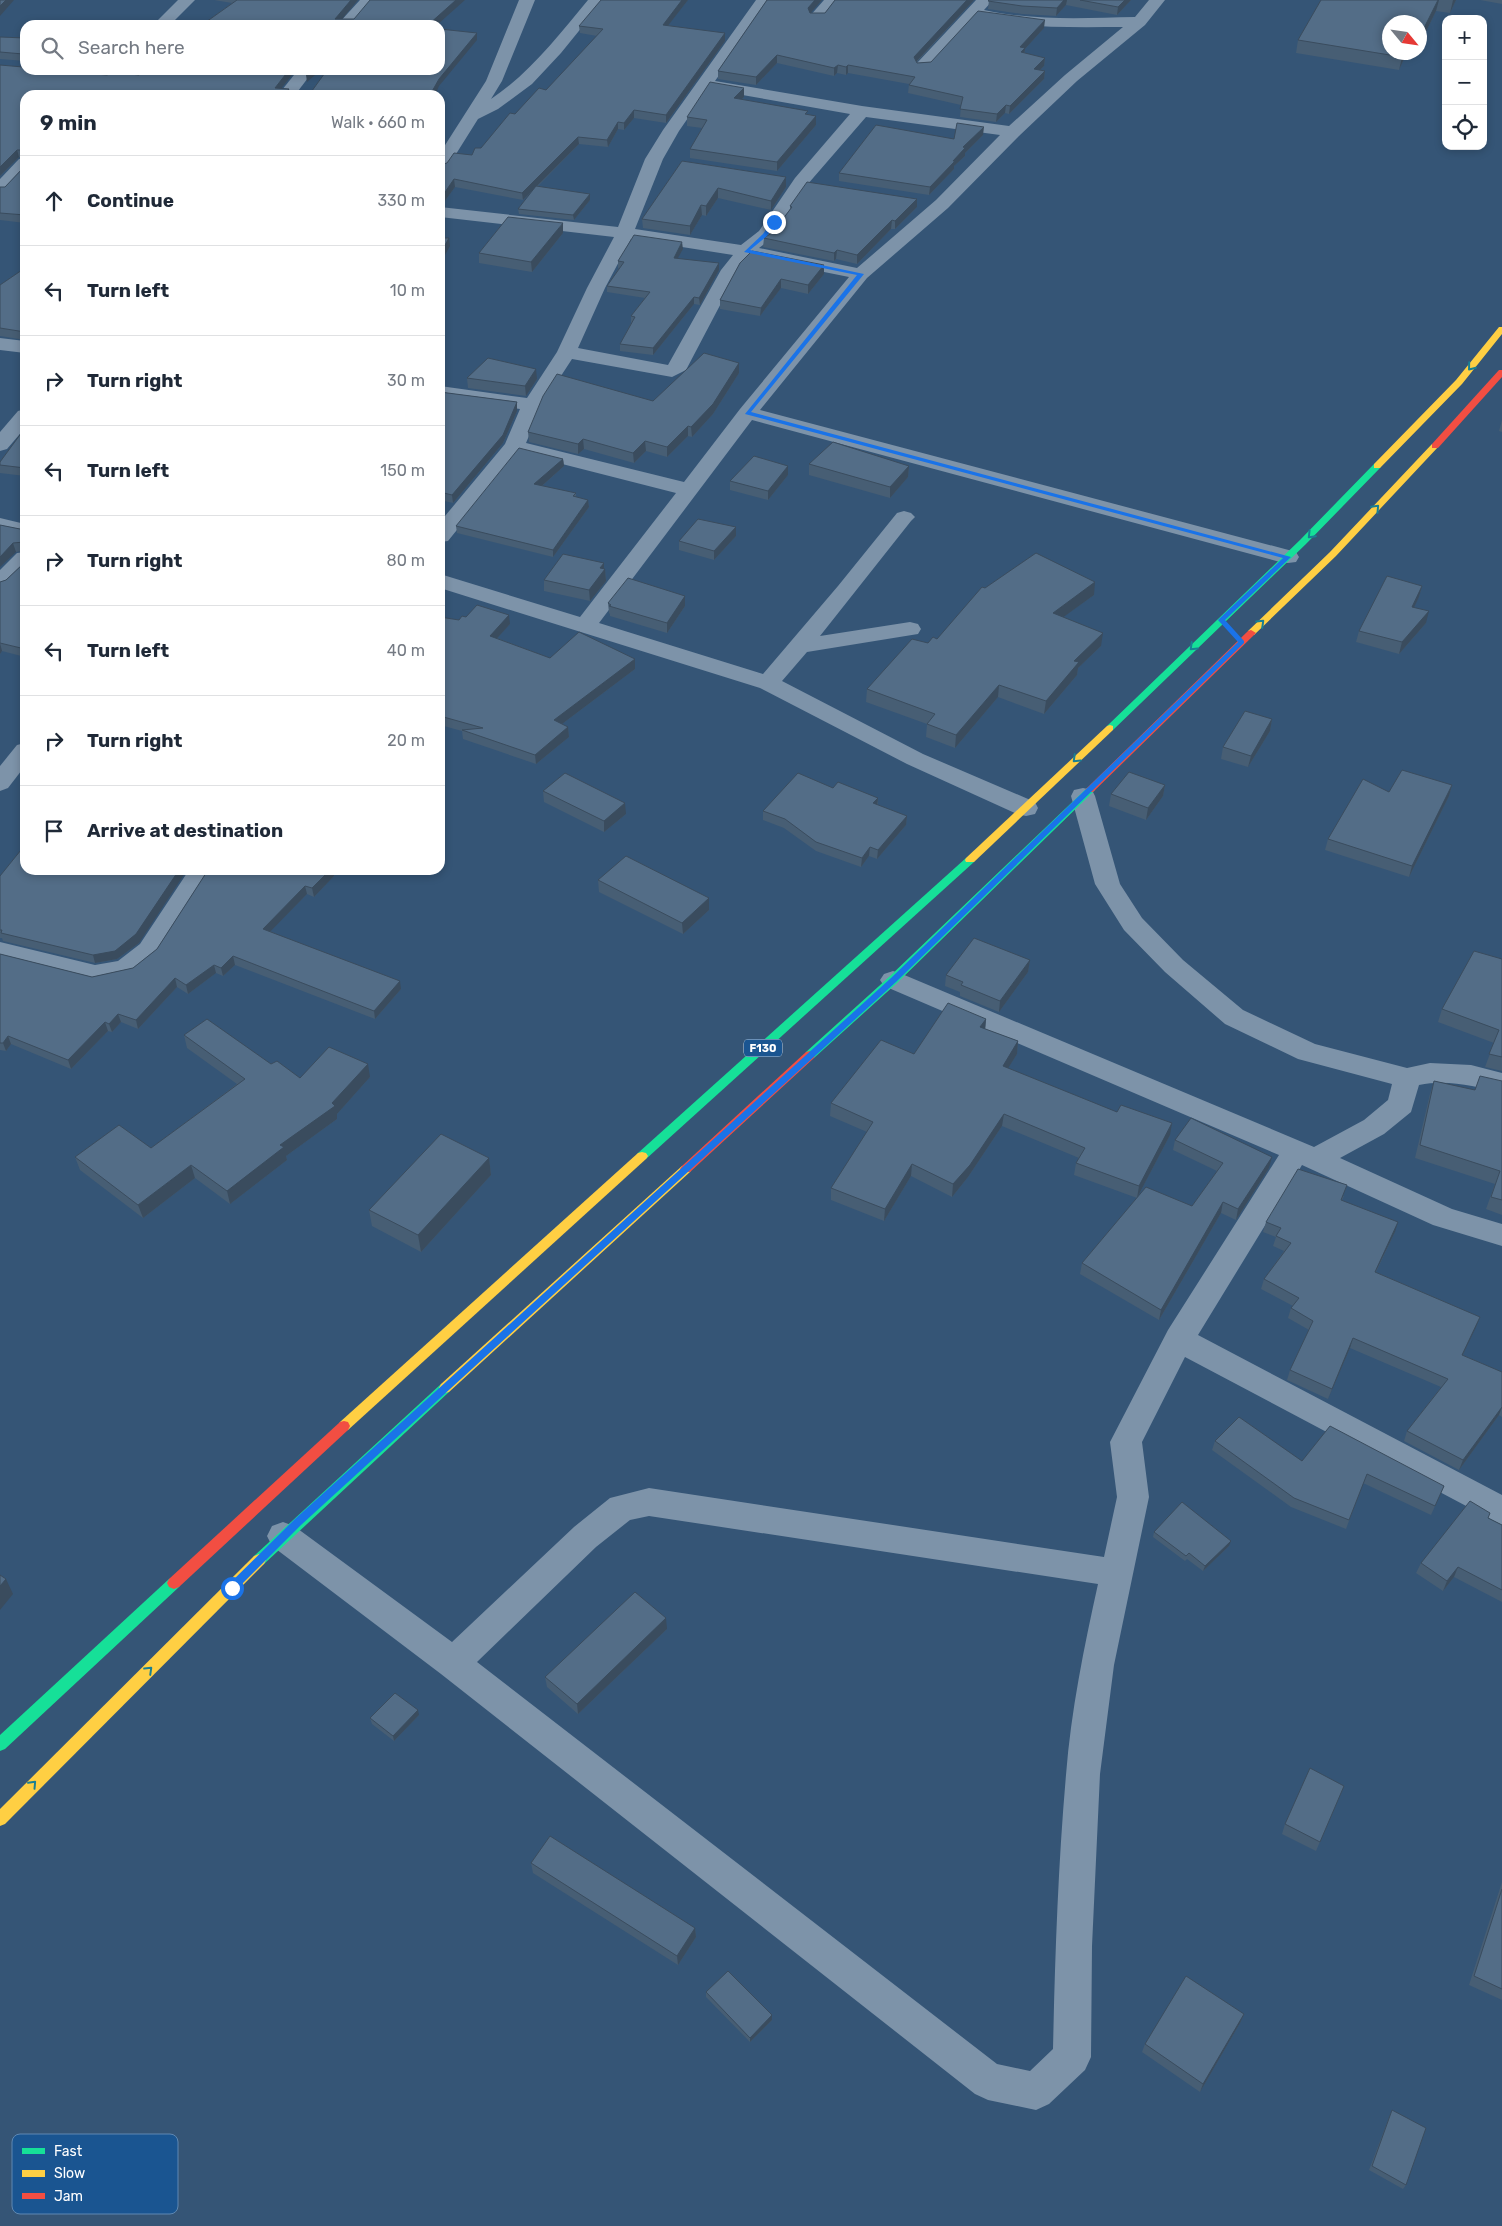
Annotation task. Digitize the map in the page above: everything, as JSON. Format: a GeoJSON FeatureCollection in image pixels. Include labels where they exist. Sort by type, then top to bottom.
{"type":"FeatureCollection","features":[{"type":"Feature","properties":{"kind":"main road","name":"F130"},"geometry":{"type":"LineString","coordinates":[[0,1819],[283,1536],[893,980],[1083,796],[1231,631],[1288,557],[1459,382],[1502,329]]}},
{"type":"Feature","properties":{"kind":"main road","name":"F130"},"geometry":{"type":"LineString","coordinates":[[0,1744],[434,1343],[902,923],[1026,808],[1231,631],[1333,554],[1488,390],[1502,372]]}},
{"type":"Feature","properties":{"kind":"street"},"geometry":{"type":"LineString","coordinates":[[167,20],[187,0]]}},
{"type":"Feature","properties":{"kind":"street"},"geometry":{"type":"LineString","coordinates":[[351,20],[369,0]]}},
{"type":"Feature","properties":{"kind":"street"},"geometry":{"type":"LineString","coordinates":[[445,158],[494,81],[527,0]]}},
{"type":"Feature","properties":{"kind":"street"},"geometry":{"type":"LineString","coordinates":[[472,116],[492,107],[526,83],[596,0]]}},
{"type":"Feature","properties":{"kind":"street"},"geometry":{"type":"LineString","coordinates":[[445,530],[514,446],[532,405],[567,352],[596,288],[625,233],[654,160],[671,130],[764,0]]}},
{"type":"Feature","properties":{"kind":"street"},"geometry":{"type":"LineString","coordinates":[[817,17],[833,0]]}},
{"type":"Feature","properties":{"kind":"street"},"geometry":{"type":"LineString","coordinates":[[923,66],[985,0]]}},
{"type":"Feature","properties":{"kind":"street"},"geometry":{"type":"LineString","coordinates":[[585,626],[747,413],[861,274],[932,203],[1014,132],[1071,78],[1139,22],[1157,0]]}},
{"type":"Feature","properties":{"kind":"street"},"geometry":{"type":"LineString","coordinates":[[974,12],[1008,20],[1046,23],[1139,22]]}},
{"type":"Feature","properties":{"kind":"street"},"geometry":{"type":"LineString","coordinates":[[96,90],[110,75]]}},
{"type":"Feature","properties":{"kind":"street"},"geometry":{"type":"LineString","coordinates":[[290,90],[302,75]]}},
{"type":"Feature","properties":{"kind":"street"},"geometry":{"type":"LineString","coordinates":[[704,83],[862,111],[1014,132]]}},
{"type":"Feature","properties":{"kind":"street"},"geometry":{"type":"LineString","coordinates":[[567,352],[672,371],[678,366],[730,270],[746,251],[765,235],[801,182],[862,111]]}},
{"type":"Feature","properties":{"kind":"street"},"geometry":{"type":"LineString","coordinates":[[654,160],[673,162]]}},
{"type":"Feature","properties":{"kind":"street"},"geometry":{"type":"LineString","coordinates":[[0,166],[20,167]]}},
{"type":"Feature","properties":{"kind":"street"},"geometry":{"type":"LineString","coordinates":[[0,189],[20,171]]}},
{"type":"Feature","properties":{"kind":"street"},"geometry":{"type":"LineString","coordinates":[[782,179],[820,185]]}},
{"type":"Feature","properties":{"kind":"street"},"geometry":{"type":"LineString","coordinates":[[445,213],[625,233],[746,251],[861,274]]}},
{"type":"Feature","properties":{"kind":"street"},"geometry":{"type":"LineString","coordinates":[[0,344],[20,346]]}},
{"type":"Feature","properties":{"kind":"street"},"geometry":{"type":"LineString","coordinates":[[445,393],[532,405]]}},
{"type":"Feature","properties":{"kind":"street"},"geometry":{"type":"LineString","coordinates":[[747,413],[1288,557]]}},
{"type":"Feature","properties":{"kind":"street"},"geometry":{"type":"LineString","coordinates":[[0,445],[20,421]]}},
{"type":"Feature","properties":{"kind":"street"},"geometry":{"type":"LineString","coordinates":[[514,446],[690,490]]}},
{"type":"Feature","properties":{"kind":"street"},"geometry":{"type":"LineString","coordinates":[[768,683],[846,591],[904,517]]}},
{"type":"Feature","properties":{"kind":"street"},"geometry":{"type":"LineString","coordinates":[[0,524],[20,529]]}},
{"type":"Feature","properties":{"kind":"street"},"geometry":{"type":"LineString","coordinates":[[0,582],[20,563]]}},
{"type":"Feature","properties":{"kind":"street"},"geometry":{"type":"LineString","coordinates":[[445,583],[768,683],[915,759],[1026,808]]}},
{"type":"Feature","properties":{"kind":"street"},"geometry":{"type":"LineString","coordinates":[[800,646],[910,629]]}},
{"type":"Feature","properties":{"kind":"street"},"geometry":{"type":"LineString","coordinates":[[0,783],[20,757]]}},
{"type":"Feature","properties":{"kind":"street"},"geometry":{"type":"LineString","coordinates":[[1083,796],[1108,884],[1133,924],[1174,966],[1234,1017],[1299,1048],[1406,1078],[1430,1073],[1471,1075],[1502,1082]]}},
{"type":"Feature","properties":{"kind":"street"},"geometry":{"type":"LineString","coordinates":[[0,951],[95,974],[125,969],[150,950],[199,875]]}},
{"type":"Feature","properties":{"kind":"street"},"geometry":{"type":"LineString","coordinates":[[893,980],[1306,1155],[1443,1217],[1502,1235]]}},
{"type":"Feature","properties":{"kind":"street"},"geometry":{"type":"LineString","coordinates":[[283,1536],[452,1663],[988,2081],[1036,2091],[1072,2057],[1074,1946],[1083,1774],[1097,1665],[1133,1497],[1126,1442],[1179,1339],[1306,1155],[1374,1127],[1401,1105],[1406,1078]]}},
{"type":"Feature","properties":{"kind":"street"},"geometry":{"type":"LineString","coordinates":[[1179,1339],[1502,1511]]}},
{"type":"Feature","properties":{"kind":"street"},"geometry":{"type":"LineString","coordinates":[[452,1663],[592,1532],[621,1508],[649,1502],[1118,1573]]}},
{"type":"Feature","properties":{"kind":"building"},"geometry":{"type":"Polygon","coordinates":[[[0,0],[6,0],[0,6],[0,0]]]}},
{"type":"Feature","properties":{"kind":"building"},"geometry":{"type":"Polygon","coordinates":[[[237,0],[351,0],[335,19],[354,19],[370,0],[456,0],[434,20],[209,20],[237,0]]]}},
{"type":"Feature","properties":{"kind":"building"},"geometry":{"type":"Polygon","coordinates":[[[601,0],[682,0],[663,25],[725,33],[666,115],[634,110],[624,123],[618,122],[607,140],[578,137],[522,193],[454,179],[445,192],[445,164],[454,153],[472,155],[475,148],[481,148],[510,113],[515,114],[539,88],[546,90],[603,29],[579,26],[601,0]]]}},
{"type":"Feature","properties":{"kind":"building"},"geometry":{"type":"Polygon","coordinates":[[[767,0],[815,0],[808,8],[810,13],[825,13],[835,0],[967,0],[914,57],[917,63],[931,62],[978,11],[1045,20],[1020,47],[1025,48],[1021,52],[1045,58],[1034,69],[1045,71],[1010,106],[1006,105],[997,114],[960,109],[963,97],[909,85],[915,77],[848,65],[846,67],[838,65],[834,68],[777,55],[756,77],[718,71],[767,0]]]}},
{"type":"Feature","properties":{"kind":"building"},"geometry":{"type":"Polygon","coordinates":[[[989,0],[1064,0],[1057,8],[1022,6],[989,0]]]}},
{"type":"Feature","properties":{"kind":"building"},"geometry":{"type":"Polygon","coordinates":[[[1080,0],[1125,0],[1118,7],[1080,0]]]}},
{"type":"Feature","properties":{"kind":"building"},"geometry":{"type":"Polygon","coordinates":[[[1321,0],[1438,0],[1427,22],[1427,15],[1382,15],[1382,54],[1298,40],[1321,0]]]}},
{"type":"Feature","properties":{"kind":"building"},"geometry":{"type":"Polygon","coordinates":[[[445,30],[477,33],[445,72],[445,30]]]}},
{"type":"Feature","properties":{"kind":"building"},"geometry":{"type":"Polygon","coordinates":[[[0,37],[20,38],[20,54],[0,52],[0,37]]]}},
{"type":"Feature","properties":{"kind":"building"},"geometry":{"type":"Polygon","coordinates":[[[0,65],[20,67],[20,75],[285,75],[275,88],[289,89],[288,90],[20,90],[20,150],[17,150],[0,167],[0,65]]]}},
{"type":"Feature","properties":{"kind":"building"},"geometry":{"type":"Polygon","coordinates":[[[323,75],[442,75],[433,90],[313,90],[323,75]]]}},
{"type":"Feature","properties":{"kind":"building"},"geometry":{"type":"Polygon","coordinates":[[[710,82],[744,88],[734,98],[808,111],[805,114],[816,116],[777,162],[690,149],[707,120],[687,117],[710,82]]]}},
{"type":"Feature","properties":{"kind":"building"},"geometry":{"type":"Polygon","coordinates":[[[957,123],[984,127],[963,147],[965,148],[953,161],[955,161],[930,187],[839,173],[876,125],[954,139],[957,123]]]}},
{"type":"Feature","properties":{"kind":"building"},"geometry":{"type":"Polygon","coordinates":[[[682,161],[786,177],[771,201],[718,188],[706,206],[701,205],[690,226],[642,219],[682,161]]]}},
{"type":"Feature","properties":{"kind":"building"},"geometry":{"type":"Polygon","coordinates":[[[20,171],[20,215],[0,213],[0,187],[5,187],[20,171]]]}},
{"type":"Feature","properties":{"kind":"building"},"geometry":{"type":"Polygon","coordinates":[[[807,182],[917,199],[895,221],[892,220],[857,255],[837,250],[834,253],[764,238],[773,232],[792,207],[790,206],[807,182]]]}},
{"type":"Feature","properties":{"kind":"building"},"geometry":{"type":"Polygon","coordinates":[[[536,186],[590,194],[573,215],[518,209],[536,186]]]}},
{"type":"Feature","properties":{"kind":"building"},"geometry":{"type":"Polygon","coordinates":[[[508,217],[563,223],[531,262],[479,253],[508,217]]]}},
{"type":"Feature","properties":{"kind":"building"},"geometry":{"type":"Polygon","coordinates":[[[634,235],[682,242],[674,258],[719,263],[699,298],[694,297],[653,348],[620,344],[635,317],[631,316],[650,292],[607,286],[624,262],[618,261],[634,235]]]}},
{"type":"Feature","properties":{"kind":"building"},"geometry":{"type":"Polygon","coordinates":[[[752,251],[824,265],[808,285],[781,279],[761,308],[720,300],[740,263],[752,251]]]}},
{"type":"Feature","properties":{"kind":"building"},"geometry":{"type":"Polygon","coordinates":[[[20,271],[20,331],[0,328],[0,285],[20,271]]]}},
{"type":"Feature","properties":{"kind":"building"},"geometry":{"type":"Polygon","coordinates":[[[704,353],[739,363],[713,404],[691,427],[688,426],[667,447],[645,441],[633,453],[583,439],[578,444],[528,432],[543,396],[557,374],[653,401],[704,353]]]}},
{"type":"Feature","properties":{"kind":"building"},"geometry":{"type":"Polygon","coordinates":[[[488,358],[536,369],[525,386],[467,378],[488,358]]]}},
{"type":"Feature","properties":{"kind":"building"},"geometry":{"type":"Polygon","coordinates":[[[445,393],[517,402],[503,435],[452,495],[445,493],[445,393]]]}},
{"type":"Feature","properties":{"kind":"building"},"geometry":{"type":"Polygon","coordinates":[[[20,435],[20,467],[0,465],[0,462],[20,435]]]}},
{"type":"Feature","properties":{"kind":"building"},"geometry":{"type":"Polygon","coordinates":[[[833,442],[909,466],[890,487],[809,464],[833,442]]]}},
{"type":"Feature","properties":{"kind":"building"},"geometry":{"type":"Polygon","coordinates":[[[519,448],[563,459],[534,484],[576,493],[573,496],[588,500],[553,550],[456,526],[519,448]]]}},
{"type":"Feature","properties":{"kind":"building"},"geometry":{"type":"Polygon","coordinates":[[[754,456],[788,466],[768,491],[730,481],[754,456]]]}},
{"type":"Feature","properties":{"kind":"building"},"geometry":{"type":"Polygon","coordinates":[[[698,519],[736,527],[714,551],[679,541],[698,519]]]}},
{"type":"Feature","properties":{"kind":"building"},"geometry":{"type":"Polygon","coordinates":[[[0,525],[20,529],[20,542],[13,543],[0,557],[0,525]]]}},
{"type":"Feature","properties":{"kind":"building"},"geometry":{"type":"Polygon","coordinates":[[[1036,553],[1095,582],[1053,613],[1103,633],[1074,661],[1079,662],[1046,701],[999,685],[956,735],[927,724],[935,714],[867,689],[912,639],[928,643],[933,637],[937,639],[982,587],[985,588],[1036,553]]]}},
{"type":"Feature","properties":{"kind":"building"},"geometry":{"type":"Polygon","coordinates":[[[563,554],[604,563],[600,568],[605,569],[589,590],[544,580],[563,554]]]}},
{"type":"Feature","properties":{"kind":"building"},"geometry":{"type":"Polygon","coordinates":[[[20,567],[20,648],[0,643],[0,582],[6,580],[20,567]]]}},
{"type":"Feature","properties":{"kind":"building"},"geometry":{"type":"Polygon","coordinates":[[[1387,576],[1422,586],[1412,607],[1429,611],[1402,642],[1359,631],[1387,576]]]}},
{"type":"Feature","properties":{"kind":"building"},"geometry":{"type":"Polygon","coordinates":[[[628,578],[685,596],[667,623],[609,606],[611,605],[608,603],[628,578]]]}},
{"type":"Feature","properties":{"kind":"building"},"geometry":{"type":"Polygon","coordinates":[[[477,605],[509,615],[490,636],[550,658],[579,632],[635,659],[554,720],[568,727],[535,755],[462,730],[483,728],[445,717],[445,618],[459,620],[462,616],[466,617],[477,605]]]}},
{"type":"Feature","properties":{"kind":"building"},"geometry":{"type":"Polygon","coordinates":[[[1245,711],[1272,719],[1251,756],[1223,747],[1245,711]]]}},
{"type":"Feature","properties":{"kind":"building"},"geometry":{"type":"Polygon","coordinates":[[[1402,770],[1452,785],[1412,866],[1328,839],[1363,779],[1389,792],[1402,770]]]}},
{"type":"Feature","properties":{"kind":"building"},"geometry":{"type":"Polygon","coordinates":[[[1129,772],[1165,785],[1148,808],[1111,794],[1129,772]]]}},
{"type":"Feature","properties":{"kind":"building"},"geometry":{"type":"Polygon","coordinates":[[[565,773],[625,803],[604,821],[543,791],[565,773]]]}},
{"type":"Feature","properties":{"kind":"building"},"geometry":{"type":"Polygon","coordinates":[[[798,773],[833,788],[838,782],[878,798],[873,803],[907,816],[878,850],[870,847],[862,858],[816,842],[785,819],[763,811],[798,773]]]}},
{"type":"Feature","properties":{"kind":"building"},"geometry":{"type":"Polygon","coordinates":[[[20,851],[20,875],[176,875],[136,934],[115,951],[93,955],[1,933],[0,876],[20,851]]]}},
{"type":"Feature","properties":{"kind":"building"},"geometry":{"type":"Polygon","coordinates":[[[626,856],[709,898],[682,923],[598,880],[626,856]]]}},
{"type":"Feature","properties":{"kind":"building"},"geometry":{"type":"Polygon","coordinates":[[[205,875],[325,875],[312,888],[305,886],[263,929],[400,981],[374,1011],[233,956],[221,968],[214,965],[186,985],[175,978],[136,1020],[118,1014],[109,1024],[105,1022],[68,1060],[8,1036],[3,1043],[0,1043],[0,954],[92,977],[133,968],[157,949],[205,875]]]}},
{"type":"Feature","properties":{"kind":"building"},"geometry":{"type":"Polygon","coordinates":[[[974,938],[1030,960],[1000,1001],[961,985],[963,982],[946,975],[974,938]]]}},
{"type":"Feature","properties":{"kind":"building"},"geometry":{"type":"Polygon","coordinates":[[[1474,951],[1502,959],[1502,1057],[1489,1054],[1499,1030],[1442,1009],[1474,951]]]}},
{"type":"Feature","properties":{"kind":"building"},"geometry":{"type":"Polygon","coordinates":[[[948,1003],[986,1019],[980,1027],[1018,1041],[1003,1066],[1117,1112],[1121,1105],[1172,1123],[1139,1186],[1076,1163],[1085,1148],[1004,1114],[970,1165],[953,1184],[912,1164],[885,1209],[831,1188],[873,1122],[831,1103],[881,1040],[914,1054],[948,1003]]]}},
{"type":"Feature","properties":{"kind":"building"},"geometry":{"type":"Polygon","coordinates":[[[207,1019],[271,1064],[277,1061],[300,1078],[329,1047],[368,1064],[332,1103],[335,1106],[280,1145],[284,1147],[227,1191],[191,1165],[138,1205],[75,1157],[119,1125],[151,1148],[245,1079],[184,1035],[207,1019]]]}},
{"type":"Feature","properties":{"kind":"building"},"geometry":{"type":"Polygon","coordinates":[[[1480,1076],[1502,1081],[1502,1200],[1491,1197],[1500,1171],[1420,1145],[1434,1081],[1475,1090],[1480,1076]]]}},
{"type":"Feature","properties":{"kind":"building"},"geometry":{"type":"Polygon","coordinates":[[[1191,1118],[1272,1157],[1238,1209],[1223,1202],[1161,1310],[1082,1263],[1146,1187],[1192,1206],[1223,1163],[1175,1140],[1191,1118]]]}},
{"type":"Feature","properties":{"kind":"building"},"geometry":{"type":"Polygon","coordinates":[[[441,1134],[489,1158],[418,1235],[369,1210],[441,1134]]]}},
{"type":"Feature","properties":{"kind":"building"},"geometry":{"type":"Polygon","coordinates":[[[1298,1169],[1347,1185],[1341,1200],[1398,1222],[1375,1272],[1480,1317],[1462,1355],[1502,1372],[1502,1407],[1463,1460],[1407,1431],[1448,1379],[1353,1338],[1332,1389],[1290,1370],[1313,1321],[1291,1308],[1299,1298],[1264,1279],[1291,1243],[1276,1236],[1281,1228],[1266,1222],[1298,1169]]]}},
{"type":"Feature","properties":{"kind":"building"},"geometry":{"type":"Polygon","coordinates":[[[1239,1417],[1302,1461],[1330,1426],[1444,1486],[1435,1506],[1367,1474],[1349,1520],[1294,1498],[1215,1441],[1239,1417]]]}},
{"type":"Feature","properties":{"kind":"building"},"geometry":{"type":"Polygon","coordinates":[[[1470,1501],[1490,1513],[1488,1518],[1502,1525],[1502,1590],[1458,1567],[1447,1581],[1421,1563],[1470,1501]]]}},
{"type":"Feature","properties":{"kind":"building"},"geometry":{"type":"Polygon","coordinates":[[[1182,1502],[1231,1541],[1205,1566],[1189,1553],[1186,1556],[1154,1532],[1182,1502]]]}},
{"type":"Feature","properties":{"kind":"building"},"geometry":{"type":"Polygon","coordinates":[[[0,1575],[6,1579],[0,1586],[0,1575]]]}},
{"type":"Feature","properties":{"kind":"building"},"geometry":{"type":"Polygon","coordinates":[[[635,1592],[666,1618],[577,1704],[545,1677],[635,1592]]]}},
{"type":"Feature","properties":{"kind":"building"},"geometry":{"type":"Polygon","coordinates":[[[395,1693],[418,1710],[393,1736],[370,1718],[395,1693]]]}},
{"type":"Feature","properties":{"kind":"building"},"geometry":{"type":"Polygon","coordinates":[[[1310,1768],[1344,1786],[1320,1842],[1285,1824],[1310,1768]]]}},
{"type":"Feature","properties":{"kind":"building"},"geometry":{"type":"Polygon","coordinates":[[[550,1836],[695,1928],[677,1956],[531,1863],[550,1836]]]}},
{"type":"Feature","properties":{"kind":"building"},"geometry":{"type":"Polygon","coordinates":[[[1502,1889],[1502,1989],[1474,1976],[1502,1889]]]}},
{"type":"Feature","properties":{"kind":"building"},"geometry":{"type":"Polygon","coordinates":[[[728,1971],[772,2015],[750,2038],[706,1992],[728,1971]]]}},
{"type":"Feature","properties":{"kind":"building"},"geometry":{"type":"Polygon","coordinates":[[[1186,1976],[1244,2014],[1203,2084],[1145,2044],[1186,1976]]]}},
{"type":"Feature","properties":{"kind":"building"},"geometry":{"type":"Polygon","coordinates":[[[1392,2110],[1426,2128],[1406,2185],[1372,2166],[1392,2110]]]}},
{"type":"Feature","properties":{"kind":"traffic: fast"},"geometry":{"type":"LineString","coordinates":[[1110,728],[1303,542],[1377,466]]}},
{"type":"Feature","properties":{"kind":"traffic: fast"},"geometry":{"type":"LineString","coordinates":[[810,1055],[893,980],[1090,790]]}},
{"type":"Feature","properties":{"kind":"traffic: fast"},"geometry":{"type":"LineString","coordinates":[[642,1156],[970,860]]}},
{"type":"Feature","properties":{"kind":"traffic: fast"},"geometry":{"type":"LineString","coordinates":[[259,1560],[445,1388]]}},
{"type":"Feature","properties":{"kind":"traffic: fast"},"geometry":{"type":"LineString","coordinates":[[0,1744],[174,1583]]}},
{"type":"Feature","properties":{"kind":"traffic: slow"},"geometry":{"type":"LineString","coordinates":[[1377,466],[1459,382],[1502,329]]}},
{"type":"Feature","properties":{"kind":"traffic: slow"},"geometry":{"type":"LineString","coordinates":[[1251,633],[1333,554],[1435,446]]}},
{"type":"Feature","properties":{"kind":"traffic: slow"},"geometry":{"type":"LineString","coordinates":[[970,860],[1110,728]]}},
{"type":"Feature","properties":{"kind":"traffic: slow"},"geometry":{"type":"LineString","coordinates":[[344,1426],[642,1156]]}},
{"type":"Feature","properties":{"kind":"traffic: slow"},"geometry":{"type":"LineString","coordinates":[[445,1388],[686,1169]]}},
{"type":"Feature","properties":{"kind":"traffic: slow"},"geometry":{"type":"LineString","coordinates":[[0,1819],[259,1560]]}},
{"type":"Feature","properties":{"kind":"traffic: jam"},"geometry":{"type":"LineString","coordinates":[[1435,446],[1502,372]]}},
{"type":"Feature","properties":{"kind":"traffic: jam"},"geometry":{"type":"LineString","coordinates":[[1090,790],[1251,633]]}},
{"type":"Feature","properties":{"kind":"traffic: jam"},"geometry":{"type":"LineString","coordinates":[[686,1169],[810,1055]]}},
{"type":"Feature","properties":{"kind":"traffic: jam"},"geometry":{"type":"LineString","coordinates":[[174,1583],[344,1426]]}},
{"type":"Feature","properties":{"kind":"route"},"geometry":{"type":"LineString","coordinates":[[232,1588],[298,1522],[893,980],[1242,642],[1221,620],[1288,557],[747,413],[861,274],[746,251],[765,235],[774,222]]}}]}
